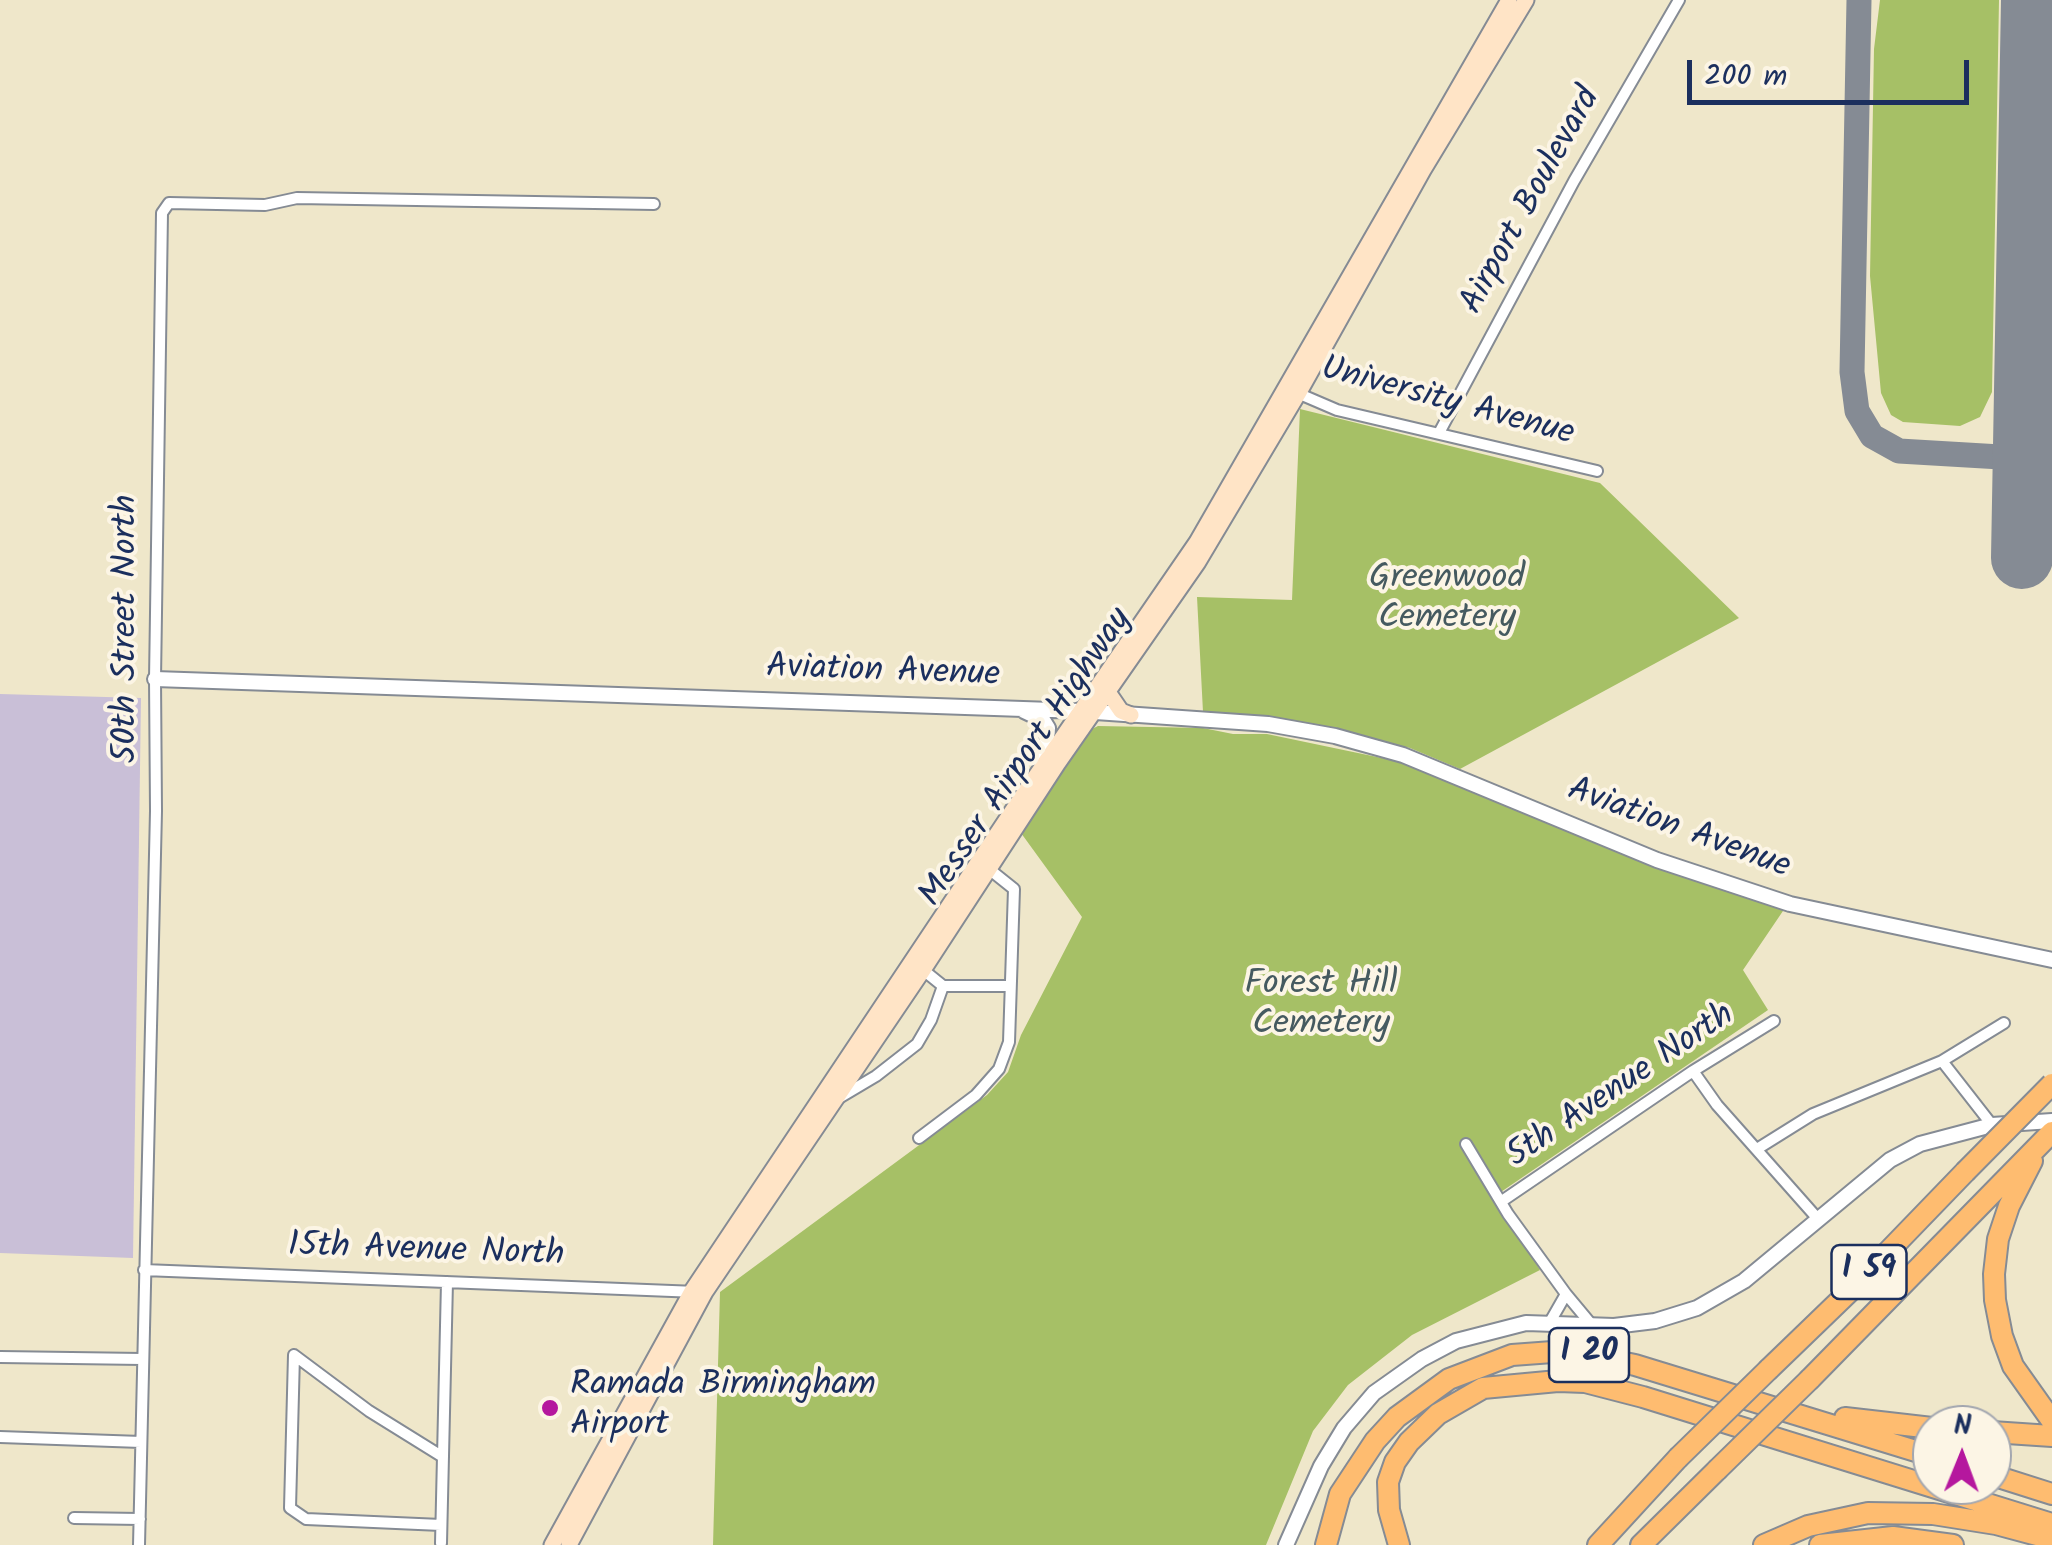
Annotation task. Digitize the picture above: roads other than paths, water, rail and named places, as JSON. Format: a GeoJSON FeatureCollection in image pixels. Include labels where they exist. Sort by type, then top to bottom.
{"type":"FeatureCollection","features":[{"type":"Feature","properties":{"kind":"highway","name":"I 59"},"geometry":{"type":"LineString","coordinates":[[1599,1542],[2052,1084]]}},
{"type":"Feature","properties":{"kind":"highway"},"geometry":{"type":"LineString","coordinates":[[2045,1413],[2009,1356],[1995,1300],[1994,1274],[2009,1185],[2046,1138]]}},
{"type":"Feature","properties":{"kind":"highway","name":"I 59"},"geometry":{"type":"LineString","coordinates":[[1641,1545],[2009,1185]]}},
{"type":"Feature","properties":{"kind":"highway","name":"I 20"},"geometry":{"type":"LineString","coordinates":[[1326,1545],[1340,1494],[1375,1441],[1397,1417],[1449,1378],[1512,1355],[1566,1351],[1598,1356],[1912,1450]]}},
{"type":"Feature","properties":{"kind":"highway"},"geometry":{"type":"LineString","coordinates":[[1399,1545],[1389,1510],[1388,1482],[1395,1462],[1409,1442],[1438,1414],[1483,1388],[1558,1381],[1585,1382],[1642,1397],[2052,1524]]}},
{"type":"Feature","properties":{"kind":"highway"},"geometry":{"type":"LineString","coordinates":[[1792,1411],[1912,1426]]}},
{"type":"Feature","properties":{"kind":"highway"},"geometry":{"type":"LineString","coordinates":[[2012,1433],[2052,1436]]}},
{"type":"Feature","properties":{"kind":"highway"},"geometry":{"type":"LineString","coordinates":[[2012,1481],[2052,1494]]}},
{"type":"Feature","properties":{"kind":"highway"},"geometry":{"type":"LineString","coordinates":[[1764,1545],[1808,1526],[1868,1513],[1933,1514],[1996,1524],[2052,1539]]}},
{"type":"Feature","properties":{"kind":"highway"},"geometry":{"type":"LineString","coordinates":[[1820,1545],[1893,1537],[1952,1545]]}},
{"type":"Feature","properties":{"kind":"main road","name":"Messer Airport Highway"},"geometry":{"type":"LineString","coordinates":[[569,1545],[699,1292],[835,1100],[1044,764],[1108,692],[1198,562],[1509,0]]}},
{"type":"Feature","properties":{"kind":"main road","name":"Messer Airport Highway"},"geometry":{"type":"LineString","coordinates":[[552,1545],[699,1292],[918,966],[990,869],[1197,542],[1526,0]]}},
{"type":"Feature","properties":{"kind":"main road"},"geometry":{"type":"LineString","coordinates":[[1108,692],[1121,710],[1131,714]]}},
{"type":"Feature","properties":{"kind":"street","name":"Airport Boulevard"},"geometry":{"type":"LineString","coordinates":[[1439,433],[1574,181],[1679,0]]}},
{"type":"Feature","properties":{"kind":"street","name":"50th Street North"},"geometry":{"type":"LineString","coordinates":[[139,1545],[156,810],[162,213],[166,205],[266,205],[297,198],[654,204]]}},
{"type":"Feature","properties":{"kind":"street","name":"University Avenue"},"geometry":{"type":"LineString","coordinates":[[1291,391],[1337,410],[1597,472]]}},
{"type":"Feature","properties":{"kind":"street","name":"Aviation Avenue"},"geometry":{"type":"LineString","coordinates":[[155,679],[1008,708],[1268,724],[1335,736],[1403,755],[1657,860],[1790,904],[2052,960]]}},
{"type":"Feature","properties":{"kind":"street"},"geometry":{"type":"LineString","coordinates":[[1008,708],[1043,720],[1048,728],[1044,764]]}},
{"type":"Feature","properties":{"kind":"street"},"geometry":{"type":"LineString","coordinates":[[919,1138],[976,1095],[999,1069],[1010,1042],[1014,889],[990,869]]}},
{"type":"Feature","properties":{"kind":"street"},"geometry":{"type":"LineString","coordinates":[[918,966],[943,986],[1010,986]]}},
{"type":"Feature","properties":{"kind":"street"},"geometry":{"type":"LineString","coordinates":[[835,1100],[876,1076],[917,1044],[932,1020],[943,986]]}},
{"type":"Feature","properties":{"kind":"street","name":"5th Avenue North"},"geometry":{"type":"LineString","coordinates":[[1502,1201],[1694,1070],[1774,1021]]}},
{"type":"Feature","properties":{"kind":"street"},"geometry":{"type":"LineString","coordinates":[[1757,1149],[1814,1114],[1942,1061],[2004,1023]]}},
{"type":"Feature","properties":{"kind":"street"},"geometry":{"type":"LineString","coordinates":[[1942,1061],[1992,1124]]}},
{"type":"Feature","properties":{"kind":"street"},"geometry":{"type":"LineString","coordinates":[[1694,1070],[1717,1105],[1818,1219]]}},
{"type":"Feature","properties":{"kind":"street"},"geometry":{"type":"LineString","coordinates":[[1286,1545],[1321,1466],[1344,1428],[1374,1393],[1408,1367],[1456,1341],[1526,1322],[1614,1326],[1655,1321],[1696,1308],[1744,1281],[1890,1160],[1920,1144],[1992,1124],[2052,1122]]}},
{"type":"Feature","properties":{"kind":"street"},"geometry":{"type":"LineString","coordinates":[[1466,1144],[1566,1294],[1591,1324]]}},
{"type":"Feature","properties":{"kind":"street","name":"15th Avenue North"},"geometry":{"type":"LineString","coordinates":[[144,1270],[699,1292]]}},
{"type":"Feature","properties":{"kind":"street"},"geometry":{"type":"LineString","coordinates":[[441,1542],[446,1282]]}},
{"type":"Feature","properties":{"kind":"street"},"geometry":{"type":"LineString","coordinates":[[1550,1322],[1566,1294]]}},
{"type":"Feature","properties":{"kind":"street"},"geometry":{"type":"LineString","coordinates":[[441,1525],[306,1519],[290,1508],[294,1356],[442,1457]]}},
{"type":"Feature","properties":{"kind":"street"},"geometry":{"type":"LineString","coordinates":[[0,1357],[142,1360]]}},
{"type":"Feature","properties":{"kind":"street"},"geometry":{"type":"LineString","coordinates":[[0,1436],[141,1442]]}},
{"type":"Feature","properties":{"kind":"street"},"geometry":{"type":"LineString","coordinates":[[74,1518],[140,1519]]}},
{"type":"Feature","properties":{"kind":"place","name":"Ramada Birmingham Airport"},"geometry":{"type":"Point","coordinates":[550,1408]}},
{"type":"Feature","properties":{"kind":"park label","name":"Greenwood Cemetery"},"geometry":{"type":"Point","coordinates":[1447,601]}},
{"type":"Feature","properties":{"kind":"park label","name":"Forest Hill Cemetery"},"geometry":{"type":"Point","coordinates":[1321,1007]}}]}
